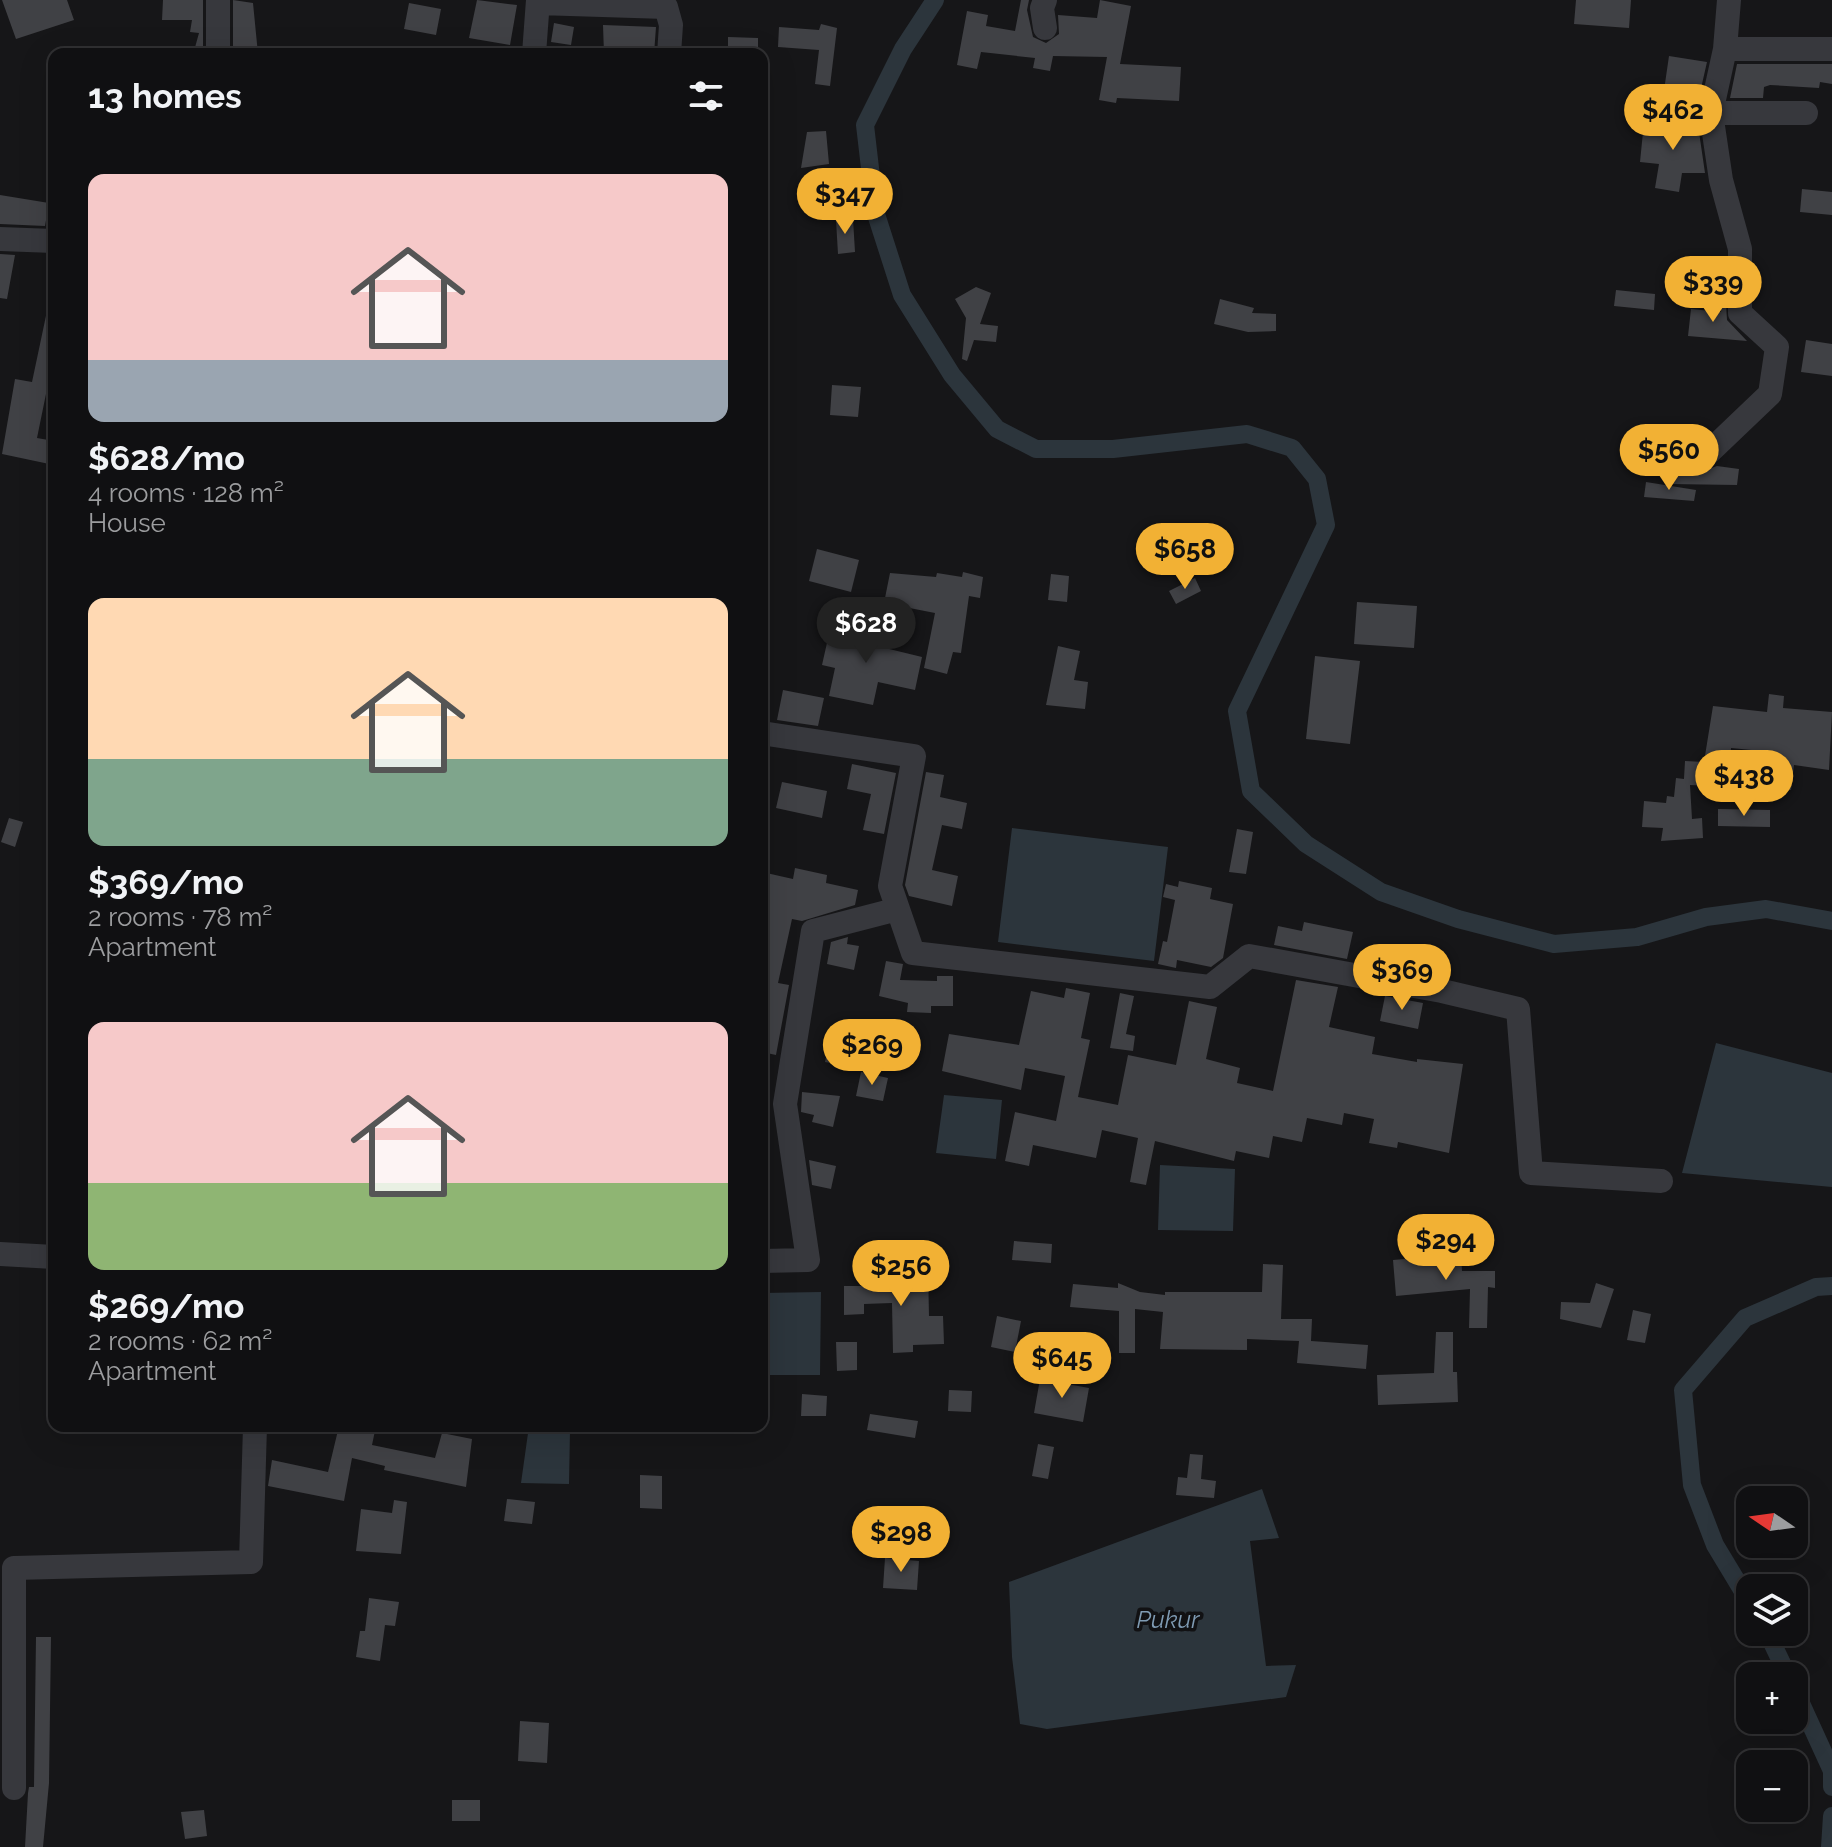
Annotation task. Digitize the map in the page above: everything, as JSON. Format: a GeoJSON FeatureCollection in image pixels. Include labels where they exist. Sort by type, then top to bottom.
{"type":"FeatureCollection","features":[{"type":"Feature","properties":{"kind":"street"},"geometry":{"type":"LineString","coordinates":[[218,0],[218,48]]}},
{"type":"Feature","properties":{"kind":"street"},"geometry":{"type":"LineString","coordinates":[[1045,0],[1042,8],[1045,28]]}},
{"type":"Feature","properties":{"kind":"street"},"geometry":{"type":"LineString","coordinates":[[1704,457],[1770,394],[1777,347],[1740,313],[1740,249],[1721,180],[1711,113],[1725,49],[1729,0]]}},
{"type":"Feature","properties":{"kind":"street"},"geometry":{"type":"LineString","coordinates":[[534,48],[538,1],[666,7],[671,25],[669,48]]}},
{"type":"Feature","properties":{"kind":"street"},"geometry":{"type":"LineString","coordinates":[[1725,49],[1832,49]]}},
{"type":"Feature","properties":{"kind":"street"},"geometry":{"type":"LineString","coordinates":[[1711,113],[1806,113]]}},
{"type":"Feature","properties":{"kind":"street"},"geometry":{"type":"LineString","coordinates":[[0,239],[48,241]]}},
{"type":"Feature","properties":{"kind":"street"},"geometry":{"type":"LineString","coordinates":[[768,734],[914,756],[890,886],[913,953],[1210,987],[1249,956],[1442,991],[1518,1009],[1531,1173],[1661,1181]]}},
{"type":"Feature","properties":{"kind":"street"},"geometry":{"type":"LineString","coordinates":[[768,1261],[808,1260],[785,1104],[813,931],[898,909]]}},
{"type":"Feature","properties":{"kind":"street"},"geometry":{"type":"LineString","coordinates":[[0,1254],[48,1257]]}},
{"type":"Feature","properties":{"kind":"street"},"geometry":{"type":"LineString","coordinates":[[14,1788],[14,1568],[251,1562],[255,1432]]}},
{"type":"Feature","properties":{"kind":"water"},"geometry":{"type":"Polygon","coordinates":[[[1012,828],[1168,847],[1154,961],[998,942],[1012,828]]]}},
{"type":"Feature","properties":{"kind":"water"},"geometry":{"type":"Polygon","coordinates":[[[1716,1043],[1832,1073],[1832,1187],[1682,1173],[1716,1043]]]}},
{"type":"Feature","properties":{"kind":"water"},"geometry":{"type":"Polygon","coordinates":[[[944,1095],[1002,1100],[996,1159],[936,1153],[944,1095]]]}},
{"type":"Feature","properties":{"kind":"water"},"geometry":{"type":"Polygon","coordinates":[[[1160,1165],[1235,1169],[1233,1231],[1158,1230],[1160,1165]]]}},
{"type":"Feature","properties":{"kind":"water"},"geometry":{"type":"Polygon","coordinates":[[[821,1292],[820,1375],[768,1375],[768,1293],[821,1292]]]}},
{"type":"Feature","properties":{"kind":"water"},"geometry":{"type":"Polygon","coordinates":[[[528,1432],[570,1432],[569,1484],[521,1483],[528,1432]]]}},
{"type":"Feature","properties":{"kind":"water","name":"Pukur"},"geometry":{"type":"Polygon","coordinates":[[[1262,1489],[1279,1538],[1250,1541],[1266,1666],[1296,1665],[1286,1697],[1047,1729],[1020,1724],[1012,1657],[1009,1582],[1262,1489]]]}},
{"type":"Feature","properties":{"kind":"building"},"geometry":{"type":"Polygon","coordinates":[[[2,0],[67,0],[74,20],[16,39],[2,0]]]}},
{"type":"Feature","properties":{"kind":"building"},"geometry":{"type":"Polygon","coordinates":[[[163,0],[203,0],[203,48],[195,48],[199,33],[190,32],[192,20],[162,20],[163,0]]]}},
{"type":"Feature","properties":{"kind":"building"},"geometry":{"type":"Polygon","coordinates":[[[233,0],[253,3],[257,48],[233,48],[233,0]]]}},
{"type":"Feature","properties":{"kind":"building"},"geometry":{"type":"Polygon","coordinates":[[[477,0],[517,5],[510,45],[469,38],[477,0]]]}},
{"type":"Feature","properties":{"kind":"building"},"geometry":{"type":"Polygon","coordinates":[[[1021,0],[1029,0],[1027,10],[1033,37],[1046,43],[1059,34],[1058,15],[1097,18],[1100,0],[1131,6],[1120,64],[1181,67],[1179,101],[1117,98],[1116,103],[1099,100],[1107,57],[1053,56],[1050,71],[1033,68],[1035,58],[981,52],[977,69],[957,65],[967,11],[988,15],[986,26],[1015,31],[1021,0]]]}},
{"type":"Feature","properties":{"kind":"building"},"geometry":{"type":"Polygon","coordinates":[[[1576,0],[1631,0],[1629,28],[1574,24],[1576,0]]]}},
{"type":"Feature","properties":{"kind":"building"},"geometry":{"type":"Polygon","coordinates":[[[409,3],[441,9],[436,35],[404,29],[409,3]]]}},
{"type":"Feature","properties":{"kind":"building"},"geometry":{"type":"Polygon","coordinates":[[[554,23],[574,27],[571,45],[551,42],[554,23]]]}},
{"type":"Feature","properties":{"kind":"building"},"geometry":{"type":"Polygon","coordinates":[[[821,24],[837,28],[830,86],[815,84],[819,50],[778,47],[779,27],[819,30],[821,24]]]}},
{"type":"Feature","properties":{"kind":"building"},"geometry":{"type":"Polygon","coordinates":[[[603,25],[656,27],[654,48],[604,48],[603,25]]]}},
{"type":"Feature","properties":{"kind":"building"},"geometry":{"type":"Polygon","coordinates":[[[728,37],[758,38],[758,48],[728,48],[728,37]]]}},
{"type":"Feature","properties":{"kind":"building"},"geometry":{"type":"Polygon","coordinates":[[[1669,56],[1707,62],[1697,106],[1662,104],[1669,56]]]}},
{"type":"Feature","properties":{"kind":"building"},"geometry":{"type":"Polygon","coordinates":[[[1737,64],[1832,64],[1832,84],[1820,82],[1819,88],[1770,85],[1764,87],[1763,98],[1730,98],[1737,64]]]}},
{"type":"Feature","properties":{"kind":"building"},"geometry":{"type":"Polygon","coordinates":[[[1661,115],[1697,126],[1699,132],[1705,173],[1682,173],[1679,192],[1655,188],[1659,164],[1640,162],[1643,132],[1660,133],[1661,115]]]}},
{"type":"Feature","properties":{"kind":"building"},"geometry":{"type":"Polygon","coordinates":[[[826,131],[829,164],[801,168],[807,132],[826,131]]]}},
{"type":"Feature","properties":{"kind":"building"},"geometry":{"type":"Polygon","coordinates":[[[1802,189],[1832,192],[1832,215],[1800,212],[1802,189]]]}},
{"type":"Feature","properties":{"kind":"building"},"geometry":{"type":"Polygon","coordinates":[[[0,195],[48,203],[45,226],[0,224],[0,195]]]}},
{"type":"Feature","properties":{"kind":"building"},"geometry":{"type":"Polygon","coordinates":[[[853,219],[855,252],[838,254],[836,220],[853,219]]]}},
{"type":"Feature","properties":{"kind":"building"},"geometry":{"type":"Polygon","coordinates":[[[0,254],[15,255],[7,299],[0,298],[0,254]]]}},
{"type":"Feature","properties":{"kind":"building"},"geometry":{"type":"Polygon","coordinates":[[[976,287],[991,293],[980,324],[998,326],[996,342],[974,340],[967,361],[962,359],[966,318],[955,299],[976,287]]]}},
{"type":"Feature","properties":{"kind":"building"},"geometry":{"type":"Polygon","coordinates":[[[1722,288],[1725,288],[1727,320],[1747,341],[1688,336],[1691,309],[1721,312],[1722,288]]]}},
{"type":"Feature","properties":{"kind":"building"},"geometry":{"type":"Polygon","coordinates":[[[1616,290],[1655,294],[1654,310],[1614,306],[1616,290]]]}},
{"type":"Feature","properties":{"kind":"building"},"geometry":{"type":"Polygon","coordinates":[[[1220,299],[1254,308],[1252,313],[1276,314],[1276,331],[1248,332],[1214,324],[1220,299]]]}},
{"type":"Feature","properties":{"kind":"building"},"geometry":{"type":"Polygon","coordinates":[[[48,311],[48,389],[37,438],[48,440],[48,464],[2,454],[15,379],[32,382],[48,311]]]}},
{"type":"Feature","properties":{"kind":"building"},"geometry":{"type":"Polygon","coordinates":[[[1806,340],[1832,344],[1832,376],[1801,372],[1806,340]]]}},
{"type":"Feature","properties":{"kind":"building"},"geometry":{"type":"Polygon","coordinates":[[[832,385],[861,387],[858,417],[830,415],[832,385]]]}},
{"type":"Feature","properties":{"kind":"building"},"geometry":{"type":"Polygon","coordinates":[[[1690,432],[1706,435],[1690,452],[1693,467],[1701,472],[1717,466],[1739,469],[1737,485],[1670,484],[1672,461],[1685,462],[1690,432]]]}},
{"type":"Feature","properties":{"kind":"building"},"geometry":{"type":"Polygon","coordinates":[[[1646,482],[1696,490],[1694,501],[1644,497],[1646,482]]]}},
{"type":"Feature","properties":{"kind":"building"},"geometry":{"type":"Polygon","coordinates":[[[817,549],[859,560],[851,592],[809,581],[817,549]]]}},
{"type":"Feature","properties":{"kind":"building"},"geometry":{"type":"Polygon","coordinates":[[[963,572],[983,577],[980,598],[969,596],[961,653],[953,652],[947,674],[924,668],[935,613],[884,603],[890,573],[936,577],[937,573],[962,577],[963,572]]]}},
{"type":"Feature","properties":{"kind":"building"},"geometry":{"type":"Polygon","coordinates":[[[1051,574],[1069,576],[1067,602],[1048,600],[1051,574]]]}},
{"type":"Feature","properties":{"kind":"building"},"geometry":{"type":"Polygon","coordinates":[[[1195,578],[1201,591],[1176,604],[1169,591],[1195,578]]]}},
{"type":"Feature","properties":{"kind":"building"},"geometry":{"type":"Polygon","coordinates":[[[1357,602],[1417,606],[1414,648],[1354,644],[1357,602]]]}},
{"type":"Feature","properties":{"kind":"building"},"geometry":{"type":"Polygon","coordinates":[[[831,625],[883,637],[881,647],[922,657],[915,690],[878,682],[873,705],[829,696],[835,668],[822,665],[831,625]]]}},
{"type":"Feature","properties":{"kind":"building"},"geometry":{"type":"Polygon","coordinates":[[[1058,646],[1080,651],[1074,680],[1088,682],[1085,709],[1046,705],[1058,646]]]}},
{"type":"Feature","properties":{"kind":"building"},"geometry":{"type":"Polygon","coordinates":[[[1315,656],[1360,661],[1350,744],[1306,739],[1315,656]]]}},
{"type":"Feature","properties":{"kind":"building"},"geometry":{"type":"Polygon","coordinates":[[[783,690],[824,698],[818,726],[777,720],[783,690]]]}},
{"type":"Feature","properties":{"kind":"building"},"geometry":{"type":"Polygon","coordinates":[[[1769,694],[1784,696],[1783,708],[1832,712],[1829,770],[1794,765],[1791,790],[1768,788],[1772,752],[1731,748],[1729,787],[1690,785],[1692,819],[1702,818],[1703,838],[1661,841],[1663,828],[1642,827],[1644,801],[1666,803],[1667,796],[1674,797],[1676,778],[1684,779],[1685,761],[1704,762],[1713,706],[1767,712],[1769,694]]]}},
{"type":"Feature","properties":{"kind":"building"},"geometry":{"type":"Polygon","coordinates":[[[852,764],[896,773],[884,834],[863,830],[871,794],[847,789],[852,764]]]}},
{"type":"Feature","properties":{"kind":"building"},"geometry":{"type":"Polygon","coordinates":[[[926,772],[944,775],[940,797],[967,803],[962,829],[942,825],[932,870],[958,876],[952,906],[909,896],[905,885],[926,772]]]}},
{"type":"Feature","properties":{"kind":"building"},"geometry":{"type":"Polygon","coordinates":[[[782,782],[827,791],[822,818],[776,808],[782,782]]]}},
{"type":"Feature","properties":{"kind":"building"},"geometry":{"type":"Polygon","coordinates":[[[1718,809],[1770,810],[1770,827],[1718,826],[1718,809]]]}},
{"type":"Feature","properties":{"kind":"building"},"geometry":{"type":"Polygon","coordinates":[[[9,818],[23,822],[15,847],[1,842],[9,818]]]}},
{"type":"Feature","properties":{"kind":"building"},"geometry":{"type":"Polygon","coordinates":[[[1237,829],[1253,832],[1246,874],[1229,872],[1237,829]]]}},
{"type":"Feature","properties":{"kind":"building"},"geometry":{"type":"Polygon","coordinates":[[[795,868],[827,875],[826,883],[858,890],[855,905],[802,921],[792,919],[778,983],[789,985],[776,1055],[768,1053],[768,873],[793,879],[795,868]]]}},
{"type":"Feature","properties":{"kind":"building"},"geometry":{"type":"Polygon","coordinates":[[[1179,881],[1212,888],[1210,899],[1233,904],[1223,958],[1211,967],[1177,960],[1176,968],[1158,964],[1163,941],[1167,942],[1175,900],[1163,897],[1166,884],[1178,887],[1179,881]]]}},
{"type":"Feature","properties":{"kind":"building"},"geometry":{"type":"Polygon","coordinates":[[[1304,922],[1353,932],[1347,959],[1274,945],[1278,926],[1302,931],[1304,922]]]}},
{"type":"Feature","properties":{"kind":"building"},"geometry":{"type":"Polygon","coordinates":[[[848,937],[847,944],[859,946],[854,970],[827,964],[831,942],[848,937]]]}},
{"type":"Feature","properties":{"kind":"building"},"geometry":{"type":"Polygon","coordinates":[[[886,961],[903,964],[900,980],[937,981],[937,976],[953,976],[953,1006],[931,1006],[931,1013],[907,1012],[908,1003],[879,996],[886,961]]]}},
{"type":"Feature","properties":{"kind":"building"},"geometry":{"type":"Polygon","coordinates":[[[1296,980],[1338,987],[1329,1027],[1375,1037],[1372,1054],[1417,1062],[1417,1059],[1463,1064],[1449,1153],[1398,1142],[1397,1148],[1369,1143],[1374,1119],[1344,1113],[1342,1125],[1307,1118],[1302,1142],[1273,1136],[1269,1158],[1236,1151],[1234,1161],[1155,1141],[1146,1185],[1130,1182],[1138,1138],[1102,1130],[1096,1158],[1033,1145],[1029,1166],[1005,1161],[1015,1112],[1056,1121],[1065,1076],[1025,1068],[1021,1090],[942,1071],[949,1034],[1019,1045],[1031,991],[1064,998],[1066,988],[1090,993],[1081,1038],[1090,1040],[1078,1097],[1118,1105],[1128,1055],[1176,1065],[1189,1001],[1217,1007],[1206,1059],[1240,1068],[1237,1083],[1273,1091],[1296,980]]]}},
{"type":"Feature","properties":{"kind":"building"},"geometry":{"type":"Polygon","coordinates":[[[1120,993],[1134,996],[1126,1034],[1135,1036],[1133,1051],[1110,1048],[1120,993]]]}},
{"type":"Feature","properties":{"kind":"building"},"geometry":{"type":"Polygon","coordinates":[[[1385,996],[1423,1003],[1418,1029],[1380,1021],[1385,996]]]}},
{"type":"Feature","properties":{"kind":"building"},"geometry":{"type":"Polygon","coordinates":[[[830,1038],[857,1044],[852,1067],[825,1062],[830,1038]]]}},
{"type":"Feature","properties":{"kind":"building"},"geometry":{"type":"Polygon","coordinates":[[[861,1072],[888,1078],[883,1101],[856,1096],[861,1072]]]}},
{"type":"Feature","properties":{"kind":"building"},"geometry":{"type":"Polygon","coordinates":[[[802,1092],[840,1096],[833,1127],[812,1122],[814,1115],[801,1112],[802,1092]]]}},
{"type":"Feature","properties":{"kind":"building"},"geometry":{"type":"Polygon","coordinates":[[[809,1160],[836,1166],[831,1189],[812,1185],[809,1160]]]}},
{"type":"Feature","properties":{"kind":"building"},"geometry":{"type":"Polygon","coordinates":[[[1014,1241],[1052,1244],[1051,1263],[1012,1260],[1014,1241]]]}},
{"type":"Feature","properties":{"kind":"building"},"geometry":{"type":"Polygon","coordinates":[[[1461,1254],[1462,1271],[1495,1271],[1495,1288],[1488,1287],[1487,1328],[1469,1328],[1470,1289],[1396,1296],[1393,1260],[1461,1254]]]}},
{"type":"Feature","properties":{"kind":"building"},"geometry":{"type":"Polygon","coordinates":[[[1263,1264],[1283,1265],[1281,1319],[1312,1319],[1311,1341],[1368,1345],[1366,1369],[1297,1363],[1299,1341],[1247,1339],[1247,1350],[1160,1349],[1163,1312],[1135,1309],[1135,1353],[1119,1353],[1119,1311],[1070,1307],[1073,1284],[1118,1288],[1118,1283],[1140,1292],[1165,1295],[1165,1292],[1262,1292],[1263,1264]]]}},
{"type":"Feature","properties":{"kind":"building"},"geometry":{"type":"Polygon","coordinates":[[[928,1268],[929,1316],[943,1316],[944,1344],[913,1345],[913,1352],[893,1353],[892,1303],[864,1304],[864,1314],[844,1315],[844,1286],[876,1286],[875,1275],[908,1275],[908,1269],[928,1268]]]}},
{"type":"Feature","properties":{"kind":"building"},"geometry":{"type":"Polygon","coordinates":[[[1596,1283],[1614,1289],[1601,1328],[1560,1319],[1561,1302],[1590,1303],[1596,1283]]]}},
{"type":"Feature","properties":{"kind":"building"},"geometry":{"type":"Polygon","coordinates":[[[1633,1310],[1651,1314],[1645,1343],[1627,1340],[1633,1310]]]}},
{"type":"Feature","properties":{"kind":"building"},"geometry":{"type":"Polygon","coordinates":[[[997,1316],[1021,1321],[1015,1352],[991,1347],[997,1316]]]}},
{"type":"Feature","properties":{"kind":"building"},"geometry":{"type":"Polygon","coordinates":[[[1436,1332],[1453,1332],[1453,1372],[1457,1372],[1458,1402],[1378,1405],[1377,1375],[1434,1373],[1436,1332]]]}},
{"type":"Feature","properties":{"kind":"building"},"geometry":{"type":"Polygon","coordinates":[[[836,1342],[857,1342],[857,1370],[837,1371],[836,1342]]]}},
{"type":"Feature","properties":{"kind":"building"},"geometry":{"type":"Polygon","coordinates":[[[1040,1379],[1089,1388],[1083,1422],[1034,1413],[1040,1379]]]}},
{"type":"Feature","properties":{"kind":"building"},"geometry":{"type":"Polygon","coordinates":[[[949,1390],[972,1391],[971,1412],[948,1411],[949,1390]]]}},
{"type":"Feature","properties":{"kind":"building"},"geometry":{"type":"Polygon","coordinates":[[[802,1394],[827,1396],[826,1416],[801,1416],[802,1394]]]}},
{"type":"Feature","properties":{"kind":"building"},"geometry":{"type":"Polygon","coordinates":[[[870,1414],[918,1421],[915,1438],[867,1430],[870,1414]]]}},
{"type":"Feature","properties":{"kind":"building"},"geometry":{"type":"Polygon","coordinates":[[[338,1432],[375,1432],[372,1445],[435,1458],[442,1433],[472,1439],[466,1487],[384,1470],[385,1466],[352,1458],[344,1501],[268,1486],[272,1460],[328,1472],[338,1432]]]}},
{"type":"Feature","properties":{"kind":"building"},"geometry":{"type":"Polygon","coordinates":[[[1038,1444],[1054,1447],[1048,1479],[1032,1476],[1038,1444]]]}},
{"type":"Feature","properties":{"kind":"building"},"geometry":{"type":"Polygon","coordinates":[[[1190,1454],[1203,1455],[1201,1479],[1216,1481],[1214,1498],[1176,1495],[1178,1477],[1187,1478],[1190,1454]]]}},
{"type":"Feature","properties":{"kind":"building"},"geometry":{"type":"Polygon","coordinates":[[[640,1475],[662,1476],[662,1509],[640,1508],[640,1475]]]}},
{"type":"Feature","properties":{"kind":"building"},"geometry":{"type":"Polygon","coordinates":[[[507,1499],[535,1502],[532,1524],[504,1521],[507,1499]]]}},
{"type":"Feature","properties":{"kind":"building"},"geometry":{"type":"Polygon","coordinates":[[[394,1500],[407,1502],[401,1554],[356,1551],[361,1509],[392,1513],[394,1500]]]}},
{"type":"Feature","properties":{"kind":"building"},"geometry":{"type":"Polygon","coordinates":[[[885,1558],[919,1561],[917,1590],[883,1588],[885,1558]]]}},
{"type":"Feature","properties":{"kind":"building"},"geometry":{"type":"Polygon","coordinates":[[[369,1598],[399,1602],[395,1626],[385,1625],[380,1661],[356,1657],[360,1631],[365,1631],[369,1598]]]}},
{"type":"Feature","properties":{"kind":"building"},"geometry":{"type":"Polygon","coordinates":[[[36,1637],[51,1637],[49,1783],[43,1847],[25,1847],[28,1793],[29,1787],[34,1787],[36,1637]]]}},
{"type":"Feature","properties":{"kind":"building"},"geometry":{"type":"Polygon","coordinates":[[[520,1721],[549,1723],[547,1763],[518,1761],[520,1721]]]}},
{"type":"Feature","properties":{"kind":"building"},"geometry":{"type":"Polygon","coordinates":[[[452,1800],[480,1800],[480,1821],[452,1821],[452,1800]]]}},
{"type":"Feature","properties":{"kind":"building"},"geometry":{"type":"Polygon","coordinates":[[[204,1810],[207,1836],[185,1839],[181,1812],[204,1810]]]}},
{"type":"Feature","properties":{"kind":"waterway"},"geometry":{"type":"LineString","coordinates":[[935,0],[903,49],[865,125],[875,211],[902,295],[952,375],[997,429],[1036,449],[1113,449],[1247,434],[1292,448],[1317,479],[1326,525],[1237,711],[1251,791],[1306,844],[1381,892],[1458,919],[1554,944],[1637,937],[1706,917],[1766,909],[1832,921]]}},
{"type":"Feature","properties":{"kind":"waterway"},"geometry":{"type":"LineString","coordinates":[[1736,1580],[1715,1545],[1692,1485],[1683,1390],[1745,1318],[1816,1287],[1832,1286]]}},
{"type":"Feature","properties":{"kind":"waterway"},"geometry":{"type":"LineString","coordinates":[[1774,1646],[1781,1662]]}},
{"type":"Feature","properties":{"kind":"waterway"},"geometry":{"type":"LineString","coordinates":[[1808,1719],[1832,1771],[1832,1787]]}},
{"type":"Feature","properties":{"kind":"waterway"},"geometry":{"type":"LineString","coordinates":[[1830,1847],[1832,1816]]}}]}
